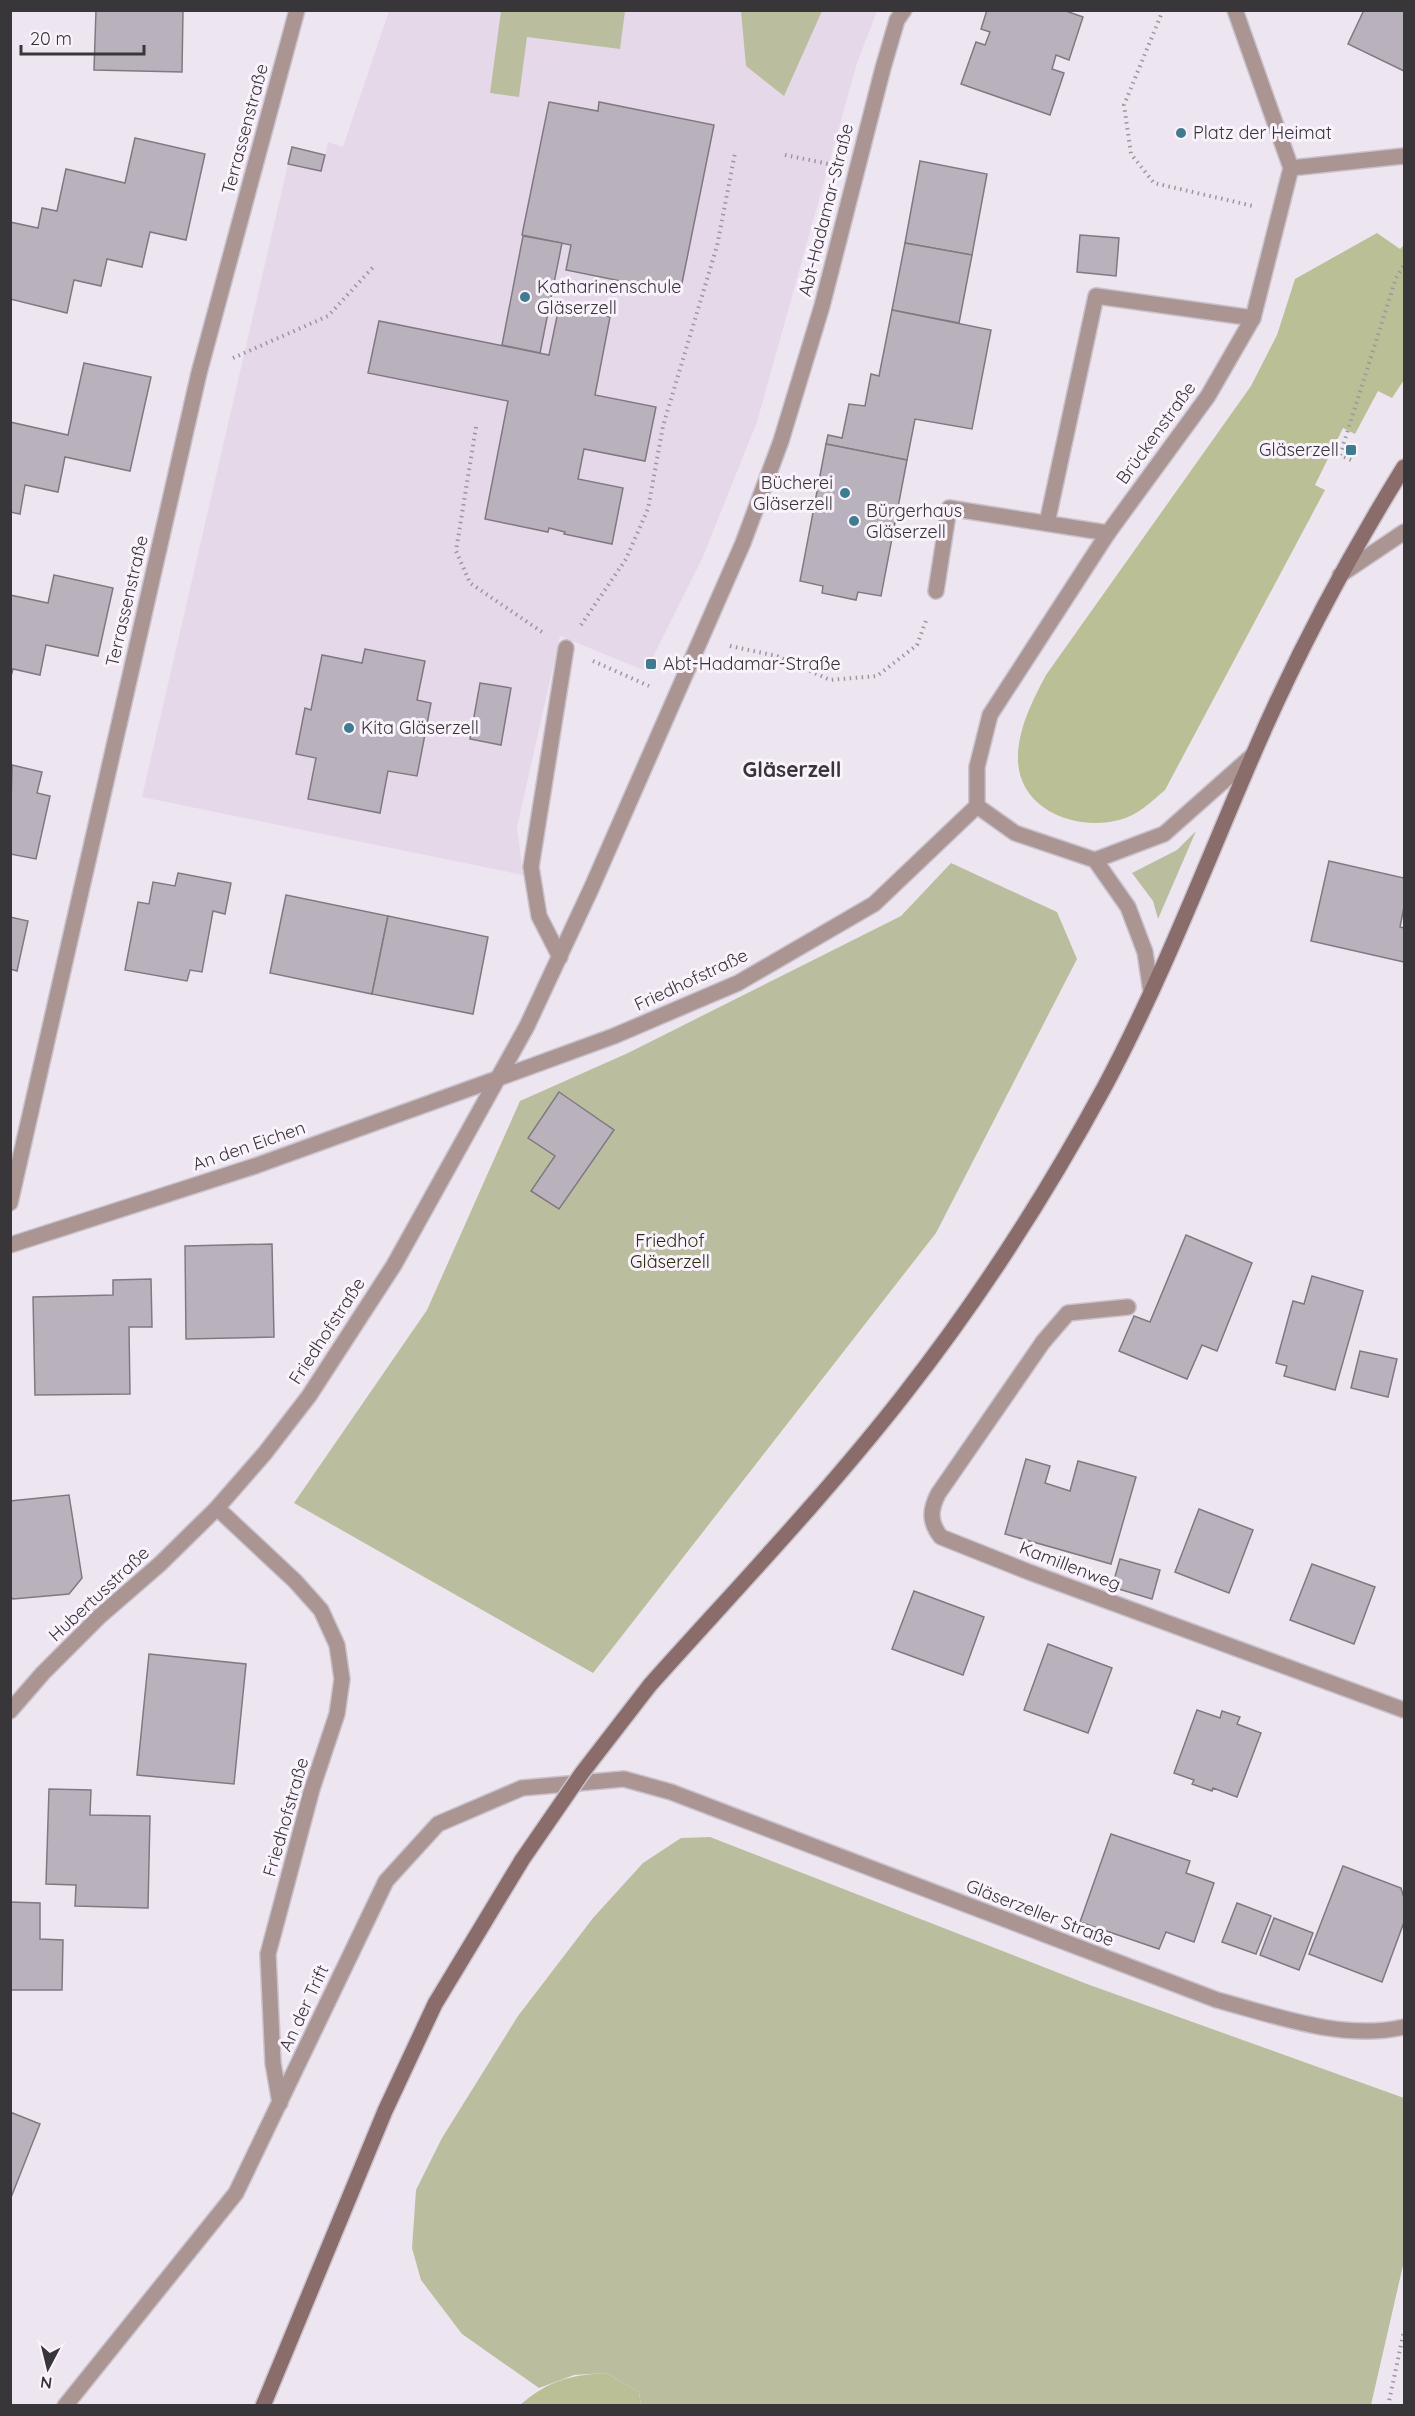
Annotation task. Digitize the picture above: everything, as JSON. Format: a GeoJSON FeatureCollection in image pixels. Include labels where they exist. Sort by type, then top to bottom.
{"type":"FeatureCollection","features":[{"type":"Feature","properties":{"kind":"main road"},"geometry":{"type":"LineString","coordinates":[[263,2406],[385,2111],[430,2015],[478,1930],[522,1860],[582,1773],[650,1685],[840,1472],[902,1397],[960,1320],[1056,1173],[1106,1084],[1151,992],[1204,876],[1253,755],[1305,642],[1340,575],[1404,466]]}},
{"type":"Feature","properties":{"kind":"street","name":"Terrassenstraße"},"geometry":{"type":"LineString","coordinates":[[10,1203],[199,373],[297,10]]}},
{"type":"Feature","properties":{"kind":"street","name":"Abt-Hadamar-Straße"},"geometry":{"type":"LineString","coordinates":[[499,1078],[560,957],[743,543],[781,441],[822,306],[883,68],[897,20],[904,10]]}},
{"type":"Feature","properties":{"kind":"street"},"geometry":{"type":"LineString","coordinates":[[1235,10],[1291,168],[1404,156]]}},
{"type":"Feature","properties":{"kind":"street","name":"Brückenstraße"},"geometry":{"type":"LineString","coordinates":[[977,806],[977,766],[990,715],[1108,533],[1208,396],[1253,318],[1291,168]]}},
{"type":"Feature","properties":{"kind":"street"},"geometry":{"type":"LineString","coordinates":[[1047,523],[1096,296],[1253,318]]}},
{"type":"Feature","properties":{"kind":"street"},"geometry":{"type":"LineString","coordinates":[[936,591],[949,508],[1108,533]]}},
{"type":"Feature","properties":{"kind":"street"},"geometry":{"type":"LineString","coordinates":[[1340,575],[1404,532]]}},
{"type":"Feature","properties":{"kind":"street"},"geometry":{"type":"LineString","coordinates":[[560,957],[539,915],[531,867],[566,648]]}},
{"type":"Feature","properties":{"kind":"street"},"geometry":{"type":"LineString","coordinates":[[1095,860],[1164,834],[1253,755]]}},
{"type":"Feature","properties":{"kind":"street"},"geometry":{"type":"LineString","coordinates":[[977,806],[1015,832],[1095,860],[1128,906],[1145,952],[1151,992]]}},
{"type":"Feature","properties":{"kind":"street","name":"Friedhofstraße"},"geometry":{"type":"LineString","coordinates":[[280,2103],[273,2063],[268,1954],[312,1789],[337,1714],[342,1679],[337,1645],[321,1610],[295,1581],[217,1508],[278,1437],[348,1336],[394,1265],[499,1078],[614,1036],[738,983],[874,904],[977,806]]}},
{"type":"Feature","properties":{"kind":"street","name":"An den Eichen"},"geometry":{"type":"LineString","coordinates":[[10,1245],[255,1166],[499,1078]]}},
{"type":"Feature","properties":{"kind":"street","name":"Kamillenweg"},"geometry":{"type":"LineString","coordinates":[[1128,1306],[1068,1313],[1043,1342],[938,1494],[932,1505],[931,1518],[934,1529],[941,1537],[1029,1572],[1404,1710]]}},
{"type":"Feature","properties":{"kind":"street","name":"Hubertusstraße"},"geometry":{"type":"LineString","coordinates":[[10,1711],[100,1616],[160,1564],[217,1508]]}},
{"type":"Feature","properties":{"kind":"street","name":"An der Trift"},"geometry":{"type":"LineString","coordinates":[[65,2406],[236,2193],[386,1881],[438,1824],[522,1788],[624,1779],[671,1792]]}},
{"type":"Feature","properties":{"kind":"street","name":"Gläserzeller Straße"},"geometry":{"type":"LineString","coordinates":[[671,1792],[1217,2000],[1300,2022],[1357,2031],[1381,2032],[1404,2026]]}},
{"type":"Feature","properties":{"kind":"path"},"geometry":{"type":"LineString","coordinates":[[1163,10],[1124,105],[1131,154],[1154,183],[1280,211]]}},
{"type":"Feature","properties":{"kind":"path"},"geometry":{"type":"LineString","coordinates":[[476,427],[456,551],[470,583],[566,648],[626,559],[648,509],[663,426],[717,246],[735,153]]}},
{"type":"Feature","properties":{"kind":"path"},"geometry":{"type":"LineString","coordinates":[[785,155],[856,170]]}},
{"type":"Feature","properties":{"kind":"path"},"geometry":{"type":"LineString","coordinates":[[199,373],[328,316],[375,265]]}},
{"type":"Feature","properties":{"kind":"path"},"geometry":{"type":"LineString","coordinates":[[1351,460],[1340,455],[1396,279],[1404,265]]}},
{"type":"Feature","properties":{"kind":"path"},"geometry":{"type":"LineString","coordinates":[[699,640],[777,656],[830,680],[877,676],[917,645],[936,591]]}},
{"type":"Feature","properties":{"kind":"path"},"geometry":{"type":"LineString","coordinates":[[606,667],[634,682]]}},
{"type":"Feature","properties":{"kind":"path"},"geometry":{"type":"LineString","coordinates":[[1388,2406],[1404,2331]]}},
{"type":"Feature","properties":{"kind":"shaded area","name":"Katharinenschule Gläserzell"},"geometry":{"type":"Polygon","coordinates":[[[389,11],[877,11],[857,63],[757,422],[702,559],[646,671],[560,636],[517,827],[523,875],[142,797],[288,164],[321,171],[328,142],[343,147],[389,11]]]}},
{"type":"Feature","properties":{"kind":"green space"},"geometry":{"type":"Polygon","coordinates":[[[501,11],[625,11],[620,49],[527,37],[519,97],[490,93],[501,11]]]}},
{"type":"Feature","properties":{"kind":"green space"},"geometry":{"type":"Polygon","coordinates":[[[741,11],[822,11],[784,96],[746,66],[741,11]]]}},
{"type":"Feature","properties":{"kind":"green space"},"geometry":{"type":"Polygon","coordinates":[[[1377,233],[1400,249],[1404,245],[1404,380],[1392,398],[1378,391],[1355,434],[1343,428],[1315,485],[1325,490],[1165,790],[1138,812],[1126,818],[1103,823],[1069,819],[1040,805],[1029,793],[1021,779],[1018,750],[1031,706],[1046,675],[1251,386],[1277,335],[1295,279],[1377,233]]]}},
{"type":"Feature","properties":{"kind":"green space"},"geometry":{"type":"Polygon","coordinates":[[[1196,831],[1158,919],[1153,901],[1132,873],[1177,850],[1196,831]]]}},
{"type":"Feature","properties":{"kind":"green space","name":"Friedhof Gläserzell"},"geometry":{"type":"Polygon","coordinates":[[[951,863],[1057,912],[1077,959],[936,1233],[593,1673],[294,1503],[427,1310],[520,1101],[628,1053],[901,916],[951,863]]]}},
{"type":"Feature","properties":{"kind":"green space"},"geometry":{"type":"Polygon","coordinates":[[[710,1837],[1087,1984],[1404,2098],[1404,2261],[1371,2405],[641,2405],[639,2392],[606,2373],[574,2375],[539,2388],[462,2334],[421,2280],[412,2248],[416,2190],[442,2138],[518,2016],[593,1918],[643,1863],[681,1838],[710,1837]]]}},
{"type":"Feature","properties":{"kind":"green space"},"geometry":{"type":"Polygon","coordinates":[[[606,2373],[639,2392],[641,2405],[520,2405],[540,2390],[560,2381],[581,2375],[606,2373]]]}},
{"type":"Feature","properties":{"kind":"building"},"geometry":{"type":"Polygon","coordinates":[[[96,10],[183,10],[182,72],[94,70],[96,10]]]}},
{"type":"Feature","properties":{"kind":"building"},"geometry":{"type":"Polygon","coordinates":[[[987,10],[1063,10],[1083,17],[1069,60],[1056,55],[1052,69],[1064,73],[1050,115],[961,84],[976,42],[985,45],[990,32],[981,29],[987,10]]]}},
{"type":"Feature","properties":{"kind":"building"},"geometry":{"type":"Polygon","coordinates":[[[1364,10],[1404,10],[1404,71],[1348,44],[1364,10]]]}},
{"type":"Feature","properties":{"kind":"building"},"geometry":{"type":"Polygon","coordinates":[[[549,102],[598,111],[599,102],[714,125],[680,293],[566,270],[571,245],[522,235],[549,102]]]}},
{"type":"Feature","properties":{"kind":"building"},"geometry":{"type":"Polygon","coordinates":[[[135,138],[205,154],[186,240],[150,232],[142,267],[107,259],[101,286],[74,280],[67,313],[10,299],[10,222],[38,228],[42,208],[57,211],[66,169],[125,183],[135,138]]]}},
{"type":"Feature","properties":{"kind":"building"},"geometry":{"type":"Polygon","coordinates":[[[292,147],[325,155],[321,171],[288,164],[292,147]]]}},
{"type":"Feature","properties":{"kind":"building"},"geometry":{"type":"Polygon","coordinates":[[[920,161],[987,174],[972,255],[905,243],[920,161]]]}},
{"type":"Feature","properties":{"kind":"building"},"geometry":{"type":"Polygon","coordinates":[[[1080,235],[1119,238],[1116,276],[1077,272],[1080,235]]]}},
{"type":"Feature","properties":{"kind":"building"},"geometry":{"type":"Polygon","coordinates":[[[523,236],[562,243],[540,353],[502,345],[523,236]]]}},
{"type":"Feature","properties":{"kind":"building"},"geometry":{"type":"Polygon","coordinates":[[[905,243],[972,255],[959,323],[892,310],[905,243]]]}},
{"type":"Feature","properties":{"kind":"building"},"geometry":{"type":"Polygon","coordinates":[[[559,307],[610,317],[595,395],[656,407],[645,461],[584,449],[578,479],[623,488],[612,544],[564,534],[565,532],[549,528],[548,532],[485,519],[508,401],[368,373],[379,321],[549,355],[559,307]]]}},
{"type":"Feature","properties":{"kind":"building"},"geometry":{"type":"Polygon","coordinates":[[[892,310],[991,330],[972,429],[915,419],[907,460],[826,444],[828,435],[842,438],[849,404],[865,406],[871,374],[879,376],[892,310]]]}},
{"type":"Feature","properties":{"kind":"building"},"geometry":{"type":"Polygon","coordinates":[[[84,363],[151,377],[130,471],[65,457],[58,492],[25,485],[20,514],[10,512],[10,422],[68,435],[84,363]]]}},
{"type":"Feature","properties":{"kind":"building","name":"Bürgerhaus Gläserzell"},"geometry":{"type":"Polygon","coordinates":[[[826,444],[907,460],[881,596],[858,592],[856,600],[822,593],[823,586],[800,581],[826,444]]]}},
{"type":"Feature","properties":{"kind":"building"},"geometry":{"type":"Polygon","coordinates":[[[54,575],[113,588],[98,656],[46,645],[40,675],[13,669],[10,680],[10,595],[48,603],[54,575]]]}},
{"type":"Feature","properties":{"kind":"building"},"geometry":{"type":"Polygon","coordinates":[[[365,649],[425,661],[417,700],[431,703],[417,776],[388,771],[380,813],[308,799],[316,758],[296,754],[305,708],[311,710],[322,655],[362,663],[365,649]]]}},
{"type":"Feature","properties":{"kind":"building"},"geometry":{"type":"Polygon","coordinates":[[[480,683],[511,688],[501,745],[470,739],[480,683]]]}},
{"type":"Feature","properties":{"kind":"building"},"geometry":{"type":"Polygon","coordinates":[[[12,765],[42,772],[37,793],[50,796],[36,859],[10,854],[12,765]]]}},
{"type":"Feature","properties":{"kind":"building"},"geometry":{"type":"Polygon","coordinates":[[[1329,861],[1404,878],[1404,907],[1400,927],[1404,928],[1404,962],[1311,941],[1329,861]]]}},
{"type":"Feature","properties":{"kind":"building"},"geometry":{"type":"Polygon","coordinates":[[[178,873],[231,883],[225,914],[213,911],[202,972],[190,970],[187,981],[125,970],[138,902],[149,904],[153,882],[175,886],[178,873]]]}},
{"type":"Feature","properties":{"kind":"building"},"geometry":{"type":"Polygon","coordinates":[[[286,895],[388,916],[372,994],[270,973],[286,895]]]}},
{"type":"Feature","properties":{"kind":"building"},"geometry":{"type":"Polygon","coordinates":[[[388,916],[488,937],[473,1014],[372,994],[388,916]]]}},
{"type":"Feature","properties":{"kind":"building"},"geometry":{"type":"Polygon","coordinates":[[[10,917],[28,921],[17,971],[10,969],[10,917]]]}},
{"type":"Feature","properties":{"kind":"building"},"geometry":{"type":"Polygon","coordinates":[[[559,1092],[614,1130],[559,1209],[531,1191],[555,1156],[528,1138],[559,1092]]]}},
{"type":"Feature","properties":{"kind":"building"},"geometry":{"type":"Polygon","coordinates":[[[1186,1235],[1252,1263],[1217,1351],[1202,1345],[1187,1379],[1119,1351],[1134,1316],[1150,1322],[1186,1235]]]}},
{"type":"Feature","properties":{"kind":"building"},"geometry":{"type":"Polygon","coordinates":[[[272,1244],[274,1337],[186,1339],[185,1246],[272,1244]]]}},
{"type":"Feature","properties":{"kind":"building"},"geometry":{"type":"Polygon","coordinates":[[[1312,1276],[1363,1291],[1335,1390],[1284,1376],[1287,1366],[1276,1363],[1293,1301],[1304,1304],[1312,1276]]]}},
{"type":"Feature","properties":{"kind":"building"},"geometry":{"type":"Polygon","coordinates":[[[151,1279],[152,1327],[129,1327],[130,1394],[35,1395],[33,1297],[113,1295],[113,1280],[151,1279]]]}},
{"type":"Feature","properties":{"kind":"building"},"geometry":{"type":"Polygon","coordinates":[[[1360,1351],[1397,1359],[1388,1397],[1351,1388],[1360,1351]]]}},
{"type":"Feature","properties":{"kind":"building"},"geometry":{"type":"Polygon","coordinates":[[[1026,1459],[1050,1466],[1045,1483],[1070,1491],[1078,1461],[1136,1477],[1111,1564],[1005,1534],[1026,1459]]]}},
{"type":"Feature","properties":{"kind":"building"},"geometry":{"type":"Polygon","coordinates":[[[69,1495],[82,1578],[69,1594],[13,1599],[10,1596],[10,1501],[69,1495]]]}},
{"type":"Feature","properties":{"kind":"building"},"geometry":{"type":"Polygon","coordinates":[[[1199,1509],[1253,1530],[1229,1593],[1175,1572],[1199,1509]]]}},
{"type":"Feature","properties":{"kind":"building"},"geometry":{"type":"Polygon","coordinates":[[[1120,1559],[1160,1570],[1152,1599],[1112,1587],[1120,1559]]]}},
{"type":"Feature","properties":{"kind":"building"},"geometry":{"type":"Polygon","coordinates":[[[1312,1564],[1375,1587],[1354,1644],[1290,1620],[1312,1564]]]}},
{"type":"Feature","properties":{"kind":"building"},"geometry":{"type":"Polygon","coordinates":[[[914,1591],[984,1617],[963,1675],[892,1649],[914,1591]]]}},
{"type":"Feature","properties":{"kind":"building"},"geometry":{"type":"Polygon","coordinates":[[[1048,1644],[1112,1668],[1088,1733],[1024,1710],[1048,1644]]]}},
{"type":"Feature","properties":{"kind":"building"},"geometry":{"type":"Polygon","coordinates":[[[149,1654],[246,1664],[234,1784],[137,1775],[149,1654]]]}},
{"type":"Feature","properties":{"kind":"building"},"geometry":{"type":"Polygon","coordinates":[[[1197,1710],[1220,1718],[1222,1711],[1240,1717],[1237,1724],[1261,1733],[1237,1797],[1213,1788],[1212,1791],[1192,1784],[1194,1780],[1174,1773],[1197,1710]]]}},
{"type":"Feature","properties":{"kind":"building"},"geometry":{"type":"Polygon","coordinates":[[[49,1789],[91,1790],[90,1815],[150,1816],[148,1908],[75,1906],[76,1885],[46,1884],[49,1789]]]}},
{"type":"Feature","properties":{"kind":"building"},"geometry":{"type":"Polygon","coordinates":[[[1111,1834],[1190,1861],[1186,1873],[1214,1883],[1194,1942],[1166,1932],[1159,1949],[1080,1922],[1111,1834]]]}},
{"type":"Feature","properties":{"kind":"building"},"geometry":{"type":"Polygon","coordinates":[[[1343,1866],[1401,1888],[1404,1898],[1404,1922],[1382,1982],[1309,1954],[1343,1866]]]}},
{"type":"Feature","properties":{"kind":"building"},"geometry":{"type":"Polygon","coordinates":[[[10,1902],[40,1903],[40,1939],[63,1940],[62,1990],[10,1990],[10,1902]]]}},
{"type":"Feature","properties":{"kind":"building"},"geometry":{"type":"Polygon","coordinates":[[[1237,1903],[1271,1916],[1256,1954],[1222,1942],[1237,1903]]]}},
{"type":"Feature","properties":{"kind":"building"},"geometry":{"type":"Polygon","coordinates":[[[1274,1918],[1313,1933],[1299,1970],[1260,1955],[1274,1918]]]}},
{"type":"Feature","properties":{"kind":"building"},"geometry":{"type":"Polygon","coordinates":[[[10,2112],[40,2124],[10,2200],[10,2112]]]}},
{"type":"Feature","properties":{"kind":"place","name":"Platz der Heimat"},"geometry":{"type":"Point","coordinates":[1181,133]}},
{"type":"Feature","properties":{"kind":"place","name":"Katharinenschule Gläserzell"},"geometry":{"type":"Point","coordinates":[525,297]}},
{"type":"Feature","properties":{"kind":"place","name":"Gläserzell"},"geometry":{"type":"Point","coordinates":[1351,450]}},
{"type":"Feature","properties":{"kind":"place","name":"Bücherei Gläserzell"},"geometry":{"type":"Point","coordinates":[845,493]}},
{"type":"Feature","properties":{"kind":"place","name":"Bürgerhaus Gläserzell"},"geometry":{"type":"Point","coordinates":[854,521]}},
{"type":"Feature","properties":{"kind":"place","name":"Abt-Hadamar-Straße"},"geometry":{"type":"Point","coordinates":[651,664]}},
{"type":"Feature","properties":{"kind":"place","name":"Kita Gläserzell"},"geometry":{"type":"Point","coordinates":[349,728]}},
{"type":"Feature","properties":{"kind":"district","name":"Gläserzell"},"geometry":{"type":"Point","coordinates":[792,770]}}]}
